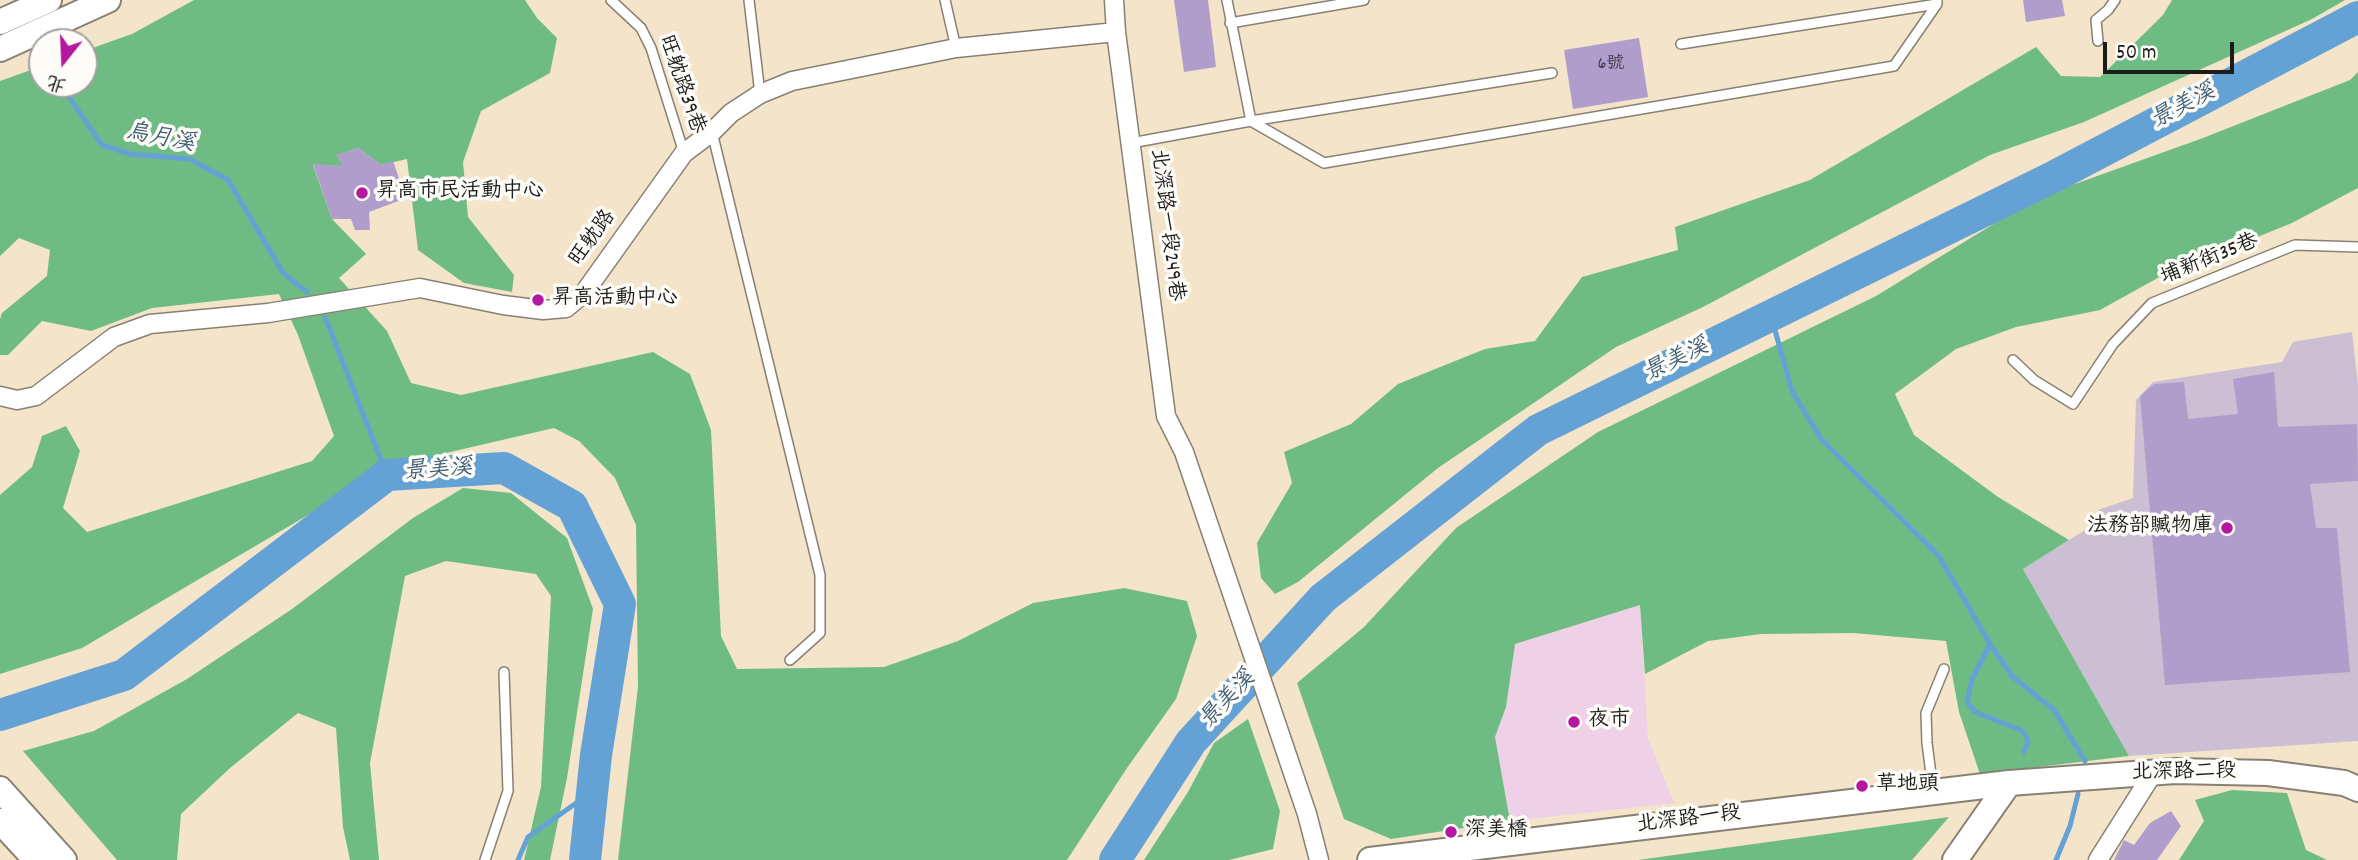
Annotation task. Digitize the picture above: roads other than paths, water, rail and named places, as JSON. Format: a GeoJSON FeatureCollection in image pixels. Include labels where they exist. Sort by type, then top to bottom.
{"type":"FeatureCollection","features":[{"type":"Feature","properties":{"kind":"main road"},"geometry":{"type":"LineString","coordinates":[[0,22],[49,0]]}},
{"type":"Feature","properties":{"kind":"main road"},"geometry":{"type":"LineString","coordinates":[[0,49],[108,0]]}},
{"type":"Feature","properties":{"kind":"main road","name":"北深路二段"},"geometry":{"type":"LineString","coordinates":[[2009,783],[2153,773],[2269,773],[2344,783],[2358,789]]}},
{"type":"Feature","properties":{"kind":"main road"},"geometry":{"type":"LineString","coordinates":[[1955,860],[2009,783]]}},
{"type":"Feature","properties":{"kind":"main road","name":"北深路一段"},"geometry":{"type":"LineString","coordinates":[[1370,860],[2009,783]]}},
{"type":"Feature","properties":{"kind":"main road"},"geometry":{"type":"LineString","coordinates":[[0,789],[50,855]]}},
{"type":"Feature","properties":{"kind":"main road"},"geometry":{"type":"LineString","coordinates":[[0,821],[50,855]]}},
{"type":"Feature","properties":{"kind":"street","name":"北深路一段249巷"},"geometry":{"type":"LineString","coordinates":[[1114,0],[1166,416],[1184,452],[1307,814],[1319,860]]}},
{"type":"Feature","properties":{"kind":"street","name":"旺躭路"},"geometry":{"type":"LineString","coordinates":[[0,396],[17,400],[36,396],[114,337],[150,324],[299,308],[420,288],[503,305],[543,310],[566,308],[583,293],[684,153],[712,132],[731,113],[760,93],[792,81],[956,48],[1116,32]]}},
{"type":"Feature","properties":{"kind":"street"},"geometry":{"type":"LineString","coordinates":[[2098,860],[2153,773]]}},
{"type":"Feature","properties":{"kind":"lane","name":"旺躭路39巷"},"geometry":{"type":"LineString","coordinates":[[611,0],[641,28],[651,48],[684,153]]}},
{"type":"Feature","properties":{"kind":"lane"},"geometry":{"type":"LineString","coordinates":[[749,0],[760,93]]}},
{"type":"Feature","properties":{"kind":"lane"},"geometry":{"type":"LineString","coordinates":[[945,0],[956,48]]}},
{"type":"Feature","properties":{"kind":"lane"},"geometry":{"type":"LineString","coordinates":[[1227,0],[1251,121],[1324,163],[1894,66],[1937,2]]}},
{"type":"Feature","properties":{"kind":"lane"},"geometry":{"type":"LineString","coordinates":[[1230,23],[1364,0]]}},
{"type":"Feature","properties":{"kind":"lane"},"geometry":{"type":"LineString","coordinates":[[2098,41],[2096,20],[2115,0]]}},
{"type":"Feature","properties":{"kind":"lane"},"geometry":{"type":"LineString","coordinates":[[1681,44],[1937,2]]}},
{"type":"Feature","properties":{"kind":"lane"},"geometry":{"type":"LineString","coordinates":[[1131,143],[1552,72]]}},
{"type":"Feature","properties":{"kind":"lane"},"geometry":{"type":"LineString","coordinates":[[712,132],[820,575],[820,633],[790,660]]}},
{"type":"Feature","properties":{"kind":"lane","name":"埔新街35巷"},"geometry":{"type":"LineString","coordinates":[[2012,360],[2034,380],[2073,404],[2113,344],[2152,303],[2295,245],[2358,247]]}},
{"type":"Feature","properties":{"kind":"lane"},"geometry":{"type":"LineString","coordinates":[[1934,792],[1926,713],[1944,669]]}},
{"type":"Feature","properties":{"kind":"lane"},"geometry":{"type":"LineString","coordinates":[[485,860],[508,790],[504,672]]}},
{"type":"Feature","properties":{"kind":"waterway","name":"景美溪"},"geometry":{"type":"LineString","coordinates":[[1115,860],[1191,742],[1323,598],[1538,430],[2055,176],[2358,17]]}},
{"type":"Feature","properties":{"kind":"waterway","name":"烏月溪"},"geometry":{"type":"LineString","coordinates":[[70,98],[102,145],[130,154],[190,159],[228,180],[283,273],[307,292]]}},
{"type":"Feature","properties":{"kind":"waterway"},"geometry":{"type":"LineString","coordinates":[[1771,316],[1792,391],[1821,439],[1939,556],[1990,644],[2012,676],[2054,710],[2085,761]]}},
{"type":"Feature","properties":{"kind":"waterway","name":"烏月溪"},"geometry":{"type":"LineString","coordinates":[[325,317],[387,475]]}},
{"type":"Feature","properties":{"kind":"waterway","name":"景美溪"},"geometry":{"type":"LineString","coordinates":[[0,715],[124,675],[387,475],[504,468],[572,506],[620,604],[596,755],[585,860]]}},
{"type":"Feature","properties":{"kind":"waterway"},"geometry":{"type":"LineString","coordinates":[[1990,644],[1972,679],[1967,702],[1975,712],[2023,731],[2028,741],[2024,752]]}},
{"type":"Feature","properties":{"kind":"waterway"},"geometry":{"type":"LineString","coordinates":[[518,860],[528,837],[592,792]]}},
{"type":"Feature","properties":{"kind":"waterway"},"geometry":{"type":"LineString","coordinates":[[2056,860],[2070,826],[2078,794]]}},
{"type":"Feature","properties":{"kind":"place","name":"昇高市民活動中心"},"geometry":{"type":"Point","coordinates":[362,193]}},
{"type":"Feature","properties":{"kind":"place","name":"昇高活動中心"},"geometry":{"type":"Point","coordinates":[538,300]}},
{"type":"Feature","properties":{"kind":"place","name":"法務部贓物庫"},"geometry":{"type":"Point","coordinates":[2227,528]}},
{"type":"Feature","properties":{"kind":"place","name":"夜市"},"geometry":{"type":"Point","coordinates":[1574,722]}},
{"type":"Feature","properties":{"kind":"place","name":"草地頭"},"geometry":{"type":"Point","coordinates":[1862,786]}},
{"type":"Feature","properties":{"kind":"place","name":"深美橋"},"geometry":{"type":"Point","coordinates":[1451,832]}}]}
